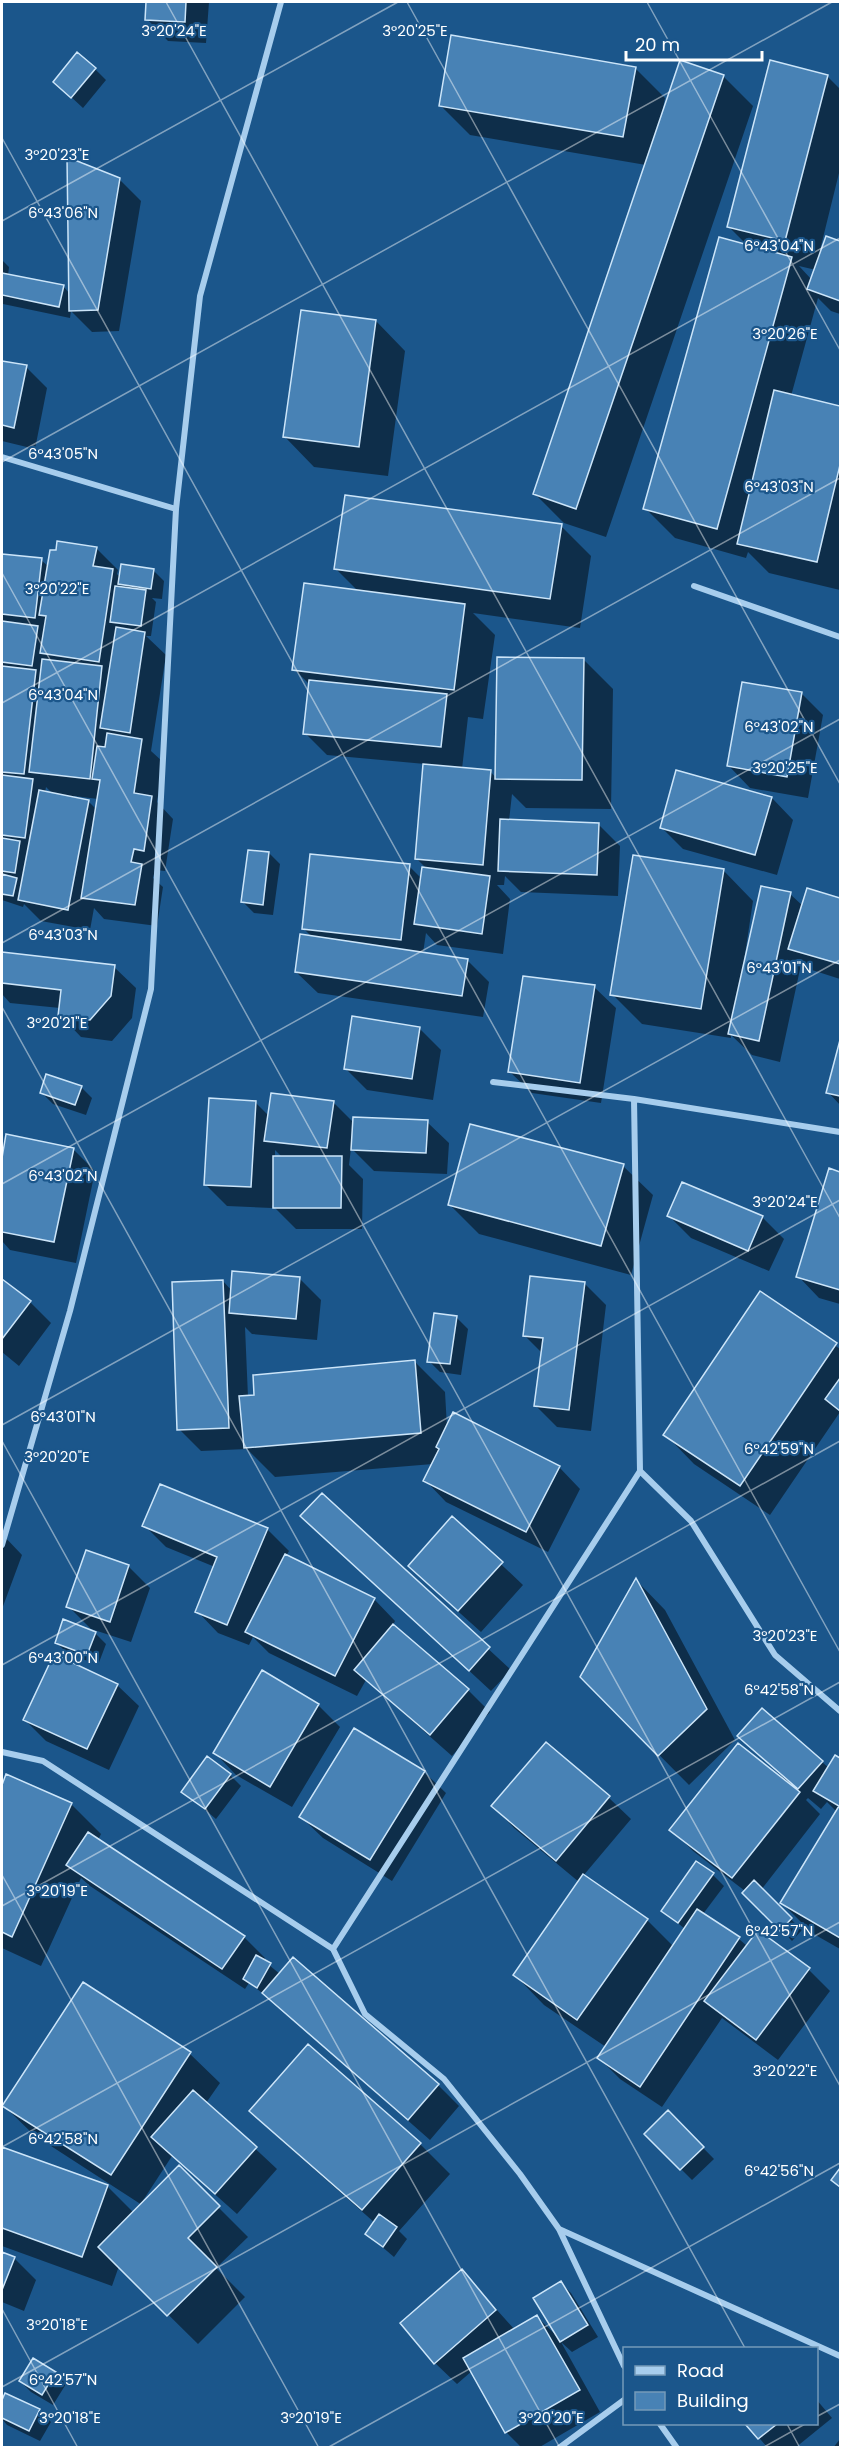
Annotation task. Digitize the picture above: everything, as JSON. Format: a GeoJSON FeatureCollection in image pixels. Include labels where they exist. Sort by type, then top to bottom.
{"type":"FeatureCollection","features":[{"type":"Feature","properties":{"kind":"street"},"geometry":{"type":"LineString","coordinates":[[2,1545],[70,1311],[150,989],[176,509],[200,296],[281,2]]}},
{"type":"Feature","properties":{"kind":"street"},"geometry":{"type":"LineString","coordinates":[[2,457],[176,509]]}},
{"type":"Feature","properties":{"kind":"street"},"geometry":{"type":"LineString","coordinates":[[694,586],[840,637]]}},
{"type":"Feature","properties":{"kind":"street"},"geometry":{"type":"LineString","coordinates":[[493,1082],[634,1099],[840,1132]]}},
{"type":"Feature","properties":{"kind":"street"},"geometry":{"type":"LineString","coordinates":[[333,1949],[640,1471],[634,1099]]}},
{"type":"Feature","properties":{"kind":"street"},"geometry":{"type":"LineString","coordinates":[[640,1471],[691,1521],[776,1655],[840,1711]]}},
{"type":"Feature","properties":{"kind":"street"},"geometry":{"type":"LineString","coordinates":[[2,1752],[43,1761],[333,1949],[365,2014],[444,2079],[520,2174],[559,2229],[623,2364]]}},
{"type":"Feature","properties":{"kind":"street"},"geometry":{"type":"LineString","coordinates":[[559,2229],[840,2356]]}},
{"type":"Feature","properties":{"kind":"street"},"geometry":{"type":"LineString","coordinates":[[559,2448],[623,2401]]}},
{"type":"Feature","properties":{"kind":"street"},"geometry":{"type":"LineString","coordinates":[[661,2425],[677,2448]]}},
{"type":"Feature","properties":{"kind":"building"},"geometry":{"type":"Polygon","coordinates":[[[146,2],[186,2],[185,22],[145,20],[146,2]]]}},
{"type":"Feature","properties":{"kind":"building"},"geometry":{"type":"Polygon","coordinates":[[[451,35],[636,67],[623,137],[439,106],[451,35]]]}},
{"type":"Feature","properties":{"kind":"building"},"geometry":{"type":"Polygon","coordinates":[[[77,52],[96,68],[71,98],[53,82],[77,52]]]}},
{"type":"Feature","properties":{"kind":"building"},"geometry":{"type":"Polygon","coordinates":[[[680,60],[724,75],[576,509],[533,494],[680,60]]]}},
{"type":"Feature","properties":{"kind":"building"},"geometry":{"type":"Polygon","coordinates":[[[770,60],[828,75],[785,241],[727,227],[770,60]]]}},
{"type":"Feature","properties":{"kind":"building"},"geometry":{"type":"Polygon","coordinates":[[[67,157],[120,178],[98,310],[69,311],[67,157]]]}},
{"type":"Feature","properties":{"kind":"building"},"geometry":{"type":"Polygon","coordinates":[[[826,236],[840,241],[840,301],[807,289],[826,236]]]}},
{"type":"Feature","properties":{"kind":"building"},"geometry":{"type":"Polygon","coordinates":[[[719,237],[792,257],[717,529],[643,509],[719,237]]]}},
{"type":"Feature","properties":{"kind":"building"},"geometry":{"type":"Polygon","coordinates":[[[2,273],[64,285],[59,307],[2,295],[2,273]]]}},
{"type":"Feature","properties":{"kind":"building"},"geometry":{"type":"Polygon","coordinates":[[[301,310],[376,320],[359,447],[283,437],[301,310]]]}},
{"type":"Feature","properties":{"kind":"building"},"geometry":{"type":"Polygon","coordinates":[[[2,361],[27,365],[14,428],[2,425],[2,361]]]}},
{"type":"Feature","properties":{"kind":"building"},"geometry":{"type":"Polygon","coordinates":[[[774,390],[840,406],[840,465],[817,562],[737,544],[774,390]]]}},
{"type":"Feature","properties":{"kind":"building"},"geometry":{"type":"Polygon","coordinates":[[[345,495],[562,524],[550,599],[334,569],[345,495]]]}},
{"type":"Feature","properties":{"kind":"building"},"geometry":{"type":"Polygon","coordinates":[[[57,541],[97,547],[93,566],[113,569],[99,662],[40,653],[46,616],[39,615],[50,550],[56,550],[57,541]]]}},
{"type":"Feature","properties":{"kind":"building"},"geometry":{"type":"Polygon","coordinates":[[[2,554],[42,558],[35,618],[2,614],[2,554]]]}},
{"type":"Feature","properties":{"kind":"building"},"geometry":{"type":"Polygon","coordinates":[[[121,564],[154,569],[151,589],[118,584],[121,564]]]}},
{"type":"Feature","properties":{"kind":"building"},"geometry":{"type":"Polygon","coordinates":[[[304,583],[465,604],[454,690],[292,670],[304,583]]]}},
{"type":"Feature","properties":{"kind":"building"},"geometry":{"type":"Polygon","coordinates":[[[115,586],[146,590],[141,626],[110,622],[115,586]]]}},
{"type":"Feature","properties":{"kind":"building"},"geometry":{"type":"Polygon","coordinates":[[[2,621],[38,626],[32,666],[2,662],[2,621]]]}},
{"type":"Feature","properties":{"kind":"building"},"geometry":{"type":"Polygon","coordinates":[[[116,627],[145,632],[130,733],[100,728],[116,627]]]}},
{"type":"Feature","properties":{"kind":"building"},"geometry":{"type":"Polygon","coordinates":[[[497,657],[584,658],[582,780],[495,779],[497,657]]]}},
{"type":"Feature","properties":{"kind":"building"},"geometry":{"type":"Polygon","coordinates":[[[42,659],[102,666],[90,779],[29,772],[42,659]]]}},
{"type":"Feature","properties":{"kind":"building"},"geometry":{"type":"Polygon","coordinates":[[[2,666],[36,670],[24,774],[2,772],[2,666]]]}},
{"type":"Feature","properties":{"kind":"building"},"geometry":{"type":"Polygon","coordinates":[[[309,680],[447,694],[441,747],[303,734],[309,680]]]}},
{"type":"Feature","properties":{"kind":"building"},"geometry":{"type":"Polygon","coordinates":[[[742,682],[802,692],[787,777],[727,766],[742,682]]]}},
{"type":"Feature","properties":{"kind":"building"},"geometry":{"type":"Polygon","coordinates":[[[107,733],[142,739],[134,793],[152,796],[144,851],[134,849],[131,862],[142,864],[135,905],[81,898],[100,780],[92,779],[97,746],[105,747],[107,733]]]}},
{"type":"Feature","properties":{"kind":"building"},"geometry":{"type":"Polygon","coordinates":[[[423,764],[491,770],[483,865],[415,859],[423,764]]]}},
{"type":"Feature","properties":{"kind":"building"},"geometry":{"type":"Polygon","coordinates":[[[676,770],[772,797],[755,855],[660,828],[676,770]]]}},
{"type":"Feature","properties":{"kind":"building"},"geometry":{"type":"Polygon","coordinates":[[[2,775],[33,779],[25,838],[2,835],[2,775]]]}},
{"type":"Feature","properties":{"kind":"building"},"geometry":{"type":"Polygon","coordinates":[[[39,790],[89,800],[68,910],[18,900],[39,790]]]}},
{"type":"Feature","properties":{"kind":"building"},"geometry":{"type":"Polygon","coordinates":[[[500,819],[599,823],[597,875],[498,871],[500,819]]]}},
{"type":"Feature","properties":{"kind":"building"},"geometry":{"type":"Polygon","coordinates":[[[2,838],[20,841],[15,873],[2,871],[2,838]]]}},
{"type":"Feature","properties":{"kind":"building"},"geometry":{"type":"Polygon","coordinates":[[[248,850],[269,852],[263,905],[241,902],[248,850]]]}},
{"type":"Feature","properties":{"kind":"building"},"geometry":{"type":"Polygon","coordinates":[[[310,854],[410,864],[401,940],[302,929],[310,854]]]}},
{"type":"Feature","properties":{"kind":"building"},"geometry":{"type":"Polygon","coordinates":[[[633,855],[724,869],[701,1009],[610,995],[633,855]]]}},
{"type":"Feature","properties":{"kind":"building"},"geometry":{"type":"Polygon","coordinates":[[[422,867],[490,876],[482,934],[414,924],[422,867]]]}},
{"type":"Feature","properties":{"kind":"building"},"geometry":{"type":"Polygon","coordinates":[[[2,874],[17,878],[13,896],[2,894],[2,874]]]}},
{"type":"Feature","properties":{"kind":"building"},"geometry":{"type":"Polygon","coordinates":[[[761,886],[791,892],[759,1041],[728,1034],[761,886]]]}},
{"type":"Feature","properties":{"kind":"building"},"geometry":{"type":"Polygon","coordinates":[[[807,888],[840,898],[840,964],[788,949],[807,888]]]}},
{"type":"Feature","properties":{"kind":"building"},"geometry":{"type":"Polygon","coordinates":[[[300,934],[468,959],[462,996],[295,972],[300,934]]]}},
{"type":"Feature","properties":{"kind":"building"},"geometry":{"type":"Polygon","coordinates":[[[2,952],[115,965],[111,996],[90,1020],[58,1016],[61,990],[2,983],[2,952]]]}},
{"type":"Feature","properties":{"kind":"building"},"geometry":{"type":"Polygon","coordinates":[[[523,976],[595,985],[580,1083],[508,1072],[523,976]]]}},
{"type":"Feature","properties":{"kind":"building"},"geometry":{"type":"Polygon","coordinates":[[[352,1016],[420,1027],[412,1079],[344,1069],[352,1016]]]}},
{"type":"Feature","properties":{"kind":"building"},"geometry":{"type":"Polygon","coordinates":[[[840,1040],[840,1096],[826,1093],[840,1040]]]}},
{"type":"Feature","properties":{"kind":"building"},"geometry":{"type":"Polygon","coordinates":[[[46,1074],[82,1086],[75,1105],[40,1093],[46,1074]]]}},
{"type":"Feature","properties":{"kind":"building"},"geometry":{"type":"Polygon","coordinates":[[[271,1093],[334,1101],[327,1148],[264,1141],[271,1093]]]}},
{"type":"Feature","properties":{"kind":"building"},"geometry":{"type":"Polygon","coordinates":[[[209,1098],[256,1101],[251,1187],[204,1185],[209,1098]]]}},
{"type":"Feature","properties":{"kind":"building"},"geometry":{"type":"Polygon","coordinates":[[[353,1117],[428,1120],[426,1153],[351,1150],[353,1117]]]}},
{"type":"Feature","properties":{"kind":"building"},"geometry":{"type":"Polygon","coordinates":[[[470,1124],[624,1164],[601,1246],[448,1205],[470,1124]]]}},
{"type":"Feature","properties":{"kind":"building"},"geometry":{"type":"Polygon","coordinates":[[[6,1134],[74,1148],[54,1242],[2,1232],[2,1158],[6,1134]]]}},
{"type":"Feature","properties":{"kind":"building"},"geometry":{"type":"Polygon","coordinates":[[[273,1156],[342,1156],[341,1208],[273,1208],[273,1156]]]}},
{"type":"Feature","properties":{"kind":"building"},"geometry":{"type":"Polygon","coordinates":[[[829,1168],[840,1172],[840,1290],[796,1277],[829,1168]]]}},
{"type":"Feature","properties":{"kind":"building"},"geometry":{"type":"Polygon","coordinates":[[[682,1182],[763,1216],[748,1251],[667,1216],[682,1182]]]}},
{"type":"Feature","properties":{"kind":"building"},"geometry":{"type":"Polygon","coordinates":[[[232,1271],[300,1277],[296,1319],[229,1313],[232,1271]]]}},
{"type":"Feature","properties":{"kind":"building"},"geometry":{"type":"Polygon","coordinates":[[[530,1276],[585,1282],[569,1410],[534,1406],[543,1338],[523,1336],[530,1276]]]}},
{"type":"Feature","properties":{"kind":"building"},"geometry":{"type":"Polygon","coordinates":[[[2,1279],[31,1301],[2,1339],[2,1279]]]}},
{"type":"Feature","properties":{"kind":"building"},"geometry":{"type":"Polygon","coordinates":[[[223,1280],[229,1428],[177,1430],[172,1282],[223,1280]]]}},
{"type":"Feature","properties":{"kind":"building"},"geometry":{"type":"Polygon","coordinates":[[[760,1291],[837,1343],[740,1486],[663,1435],[760,1291]]]}},
{"type":"Feature","properties":{"kind":"building"},"geometry":{"type":"Polygon","coordinates":[[[434,1313],[457,1316],[450,1364],[427,1362],[434,1313]]]}},
{"type":"Feature","properties":{"kind":"building"},"geometry":{"type":"Polygon","coordinates":[[[415,1360],[421,1433],[244,1448],[239,1396],[254,1395],[253,1375],[415,1360]]]}},
{"type":"Feature","properties":{"kind":"building"},"geometry":{"type":"Polygon","coordinates":[[[840,1378],[840,1411],[825,1399],[840,1378]]]}},
{"type":"Feature","properties":{"kind":"building"},"geometry":{"type":"Polygon","coordinates":[[[453,1412],[560,1466],[526,1532],[423,1481],[439,1449],[436,1447],[453,1412]]]}},
{"type":"Feature","properties":{"kind":"building"},"geometry":{"type":"Polygon","coordinates":[[[160,1484],[268,1528],[227,1625],[195,1612],[217,1557],[142,1526],[160,1484]]]}},
{"type":"Feature","properties":{"kind":"building"},"geometry":{"type":"Polygon","coordinates":[[[322,1493],[490,1647],[469,1671],[300,1516],[322,1493]]]}},
{"type":"Feature","properties":{"kind":"building"},"geometry":{"type":"Polygon","coordinates":[[[452,1516],[503,1562],[458,1611],[408,1566],[452,1516]]]}},
{"type":"Feature","properties":{"kind":"building"},"geometry":{"type":"Polygon","coordinates":[[[86,1550],[129,1565],[110,1622],[66,1607],[86,1550]]]}},
{"type":"Feature","properties":{"kind":"building"},"geometry":{"type":"Polygon","coordinates":[[[285,1554],[375,1598],[335,1676],[245,1632],[285,1554]]]}},
{"type":"Feature","properties":{"kind":"building"},"geometry":{"type":"Polygon","coordinates":[[[636,1578],[707,1709],[658,1756],[580,1677],[636,1578]]]}},
{"type":"Feature","properties":{"kind":"building"},"geometry":{"type":"Polygon","coordinates":[[[63,1619],[96,1632],[87,1655],[55,1643],[63,1619]]]}},
{"type":"Feature","properties":{"kind":"building"},"geometry":{"type":"Polygon","coordinates":[[[393,1624],[469,1689],[430,1735],[354,1670],[393,1624]]]}},
{"type":"Feature","properties":{"kind":"building"},"geometry":{"type":"Polygon","coordinates":[[[54,1654],[118,1684],[87,1749],[23,1720],[54,1654]]]}},
{"type":"Feature","properties":{"kind":"building"},"geometry":{"type":"Polygon","coordinates":[[[262,1670],[319,1704],[270,1787],[213,1753],[262,1670]]]}},
{"type":"Feature","properties":{"kind":"building"},"geometry":{"type":"Polygon","coordinates":[[[762,1708],[823,1761],[798,1789],[737,1736],[762,1708]]]}},
{"type":"Feature","properties":{"kind":"building"},"geometry":{"type":"Polygon","coordinates":[[[354,1728],[425,1771],[370,1860],[299,1817],[354,1728]]]}},
{"type":"Feature","properties":{"kind":"building"},"geometry":{"type":"Polygon","coordinates":[[[546,1742],[610,1796],[556,1861],[491,1806],[546,1742]]]}},
{"type":"Feature","properties":{"kind":"building"},"geometry":{"type":"Polygon","coordinates":[[[738,1743],[800,1792],[732,1878],[669,1830],[738,1743]]]}},
{"type":"Feature","properties":{"kind":"building"},"geometry":{"type":"Polygon","coordinates":[[[835,1755],[840,1758],[840,1938],[780,1903],[839,1806],[813,1791],[835,1755]]]}},
{"type":"Feature","properties":{"kind":"building"},"geometry":{"type":"Polygon","coordinates":[[[207,1756],[231,1774],[205,1809],[181,1792],[207,1756]]]}},
{"type":"Feature","properties":{"kind":"building"},"geometry":{"type":"Polygon","coordinates":[[[6,1774],[72,1803],[12,1937],[2,1932],[2,1785],[6,1774]]]}},
{"type":"Feature","properties":{"kind":"building"},"geometry":{"type":"Polygon","coordinates":[[[88,1832],[245,1936],[222,1969],[66,1865],[88,1832]]]}},
{"type":"Feature","properties":{"kind":"building"},"geometry":{"type":"Polygon","coordinates":[[[696,1861],[714,1873],[678,1923],[661,1911],[696,1861]]]}},
{"type":"Feature","properties":{"kind":"building"},"geometry":{"type":"Polygon","coordinates":[[[583,1874],[648,1919],[577,2020],[513,1975],[583,1874]]]}},
{"type":"Feature","properties":{"kind":"building"},"geometry":{"type":"Polygon","coordinates":[[[754,1880],[792,1918],[780,1931],[742,1893],[754,1880]]]}},
{"type":"Feature","properties":{"kind":"building"},"geometry":{"type":"Polygon","coordinates":[[[697,1909],[740,1937],[640,2087],[597,2058],[697,1909]]]}},
{"type":"Feature","properties":{"kind":"building"},"geometry":{"type":"Polygon","coordinates":[[[758,1930],[810,1968],[756,2040],[704,2001],[758,1930]]]}},
{"type":"Feature","properties":{"kind":"building"},"geometry":{"type":"Polygon","coordinates":[[[256,1955],[271,1963],[257,1988],[243,1979],[256,1955]]]}},
{"type":"Feature","properties":{"kind":"building"},"geometry":{"type":"Polygon","coordinates":[[[293,1957],[439,2084],[408,2120],[262,1993],[293,1957]]]}},
{"type":"Feature","properties":{"kind":"building"},"geometry":{"type":"Polygon","coordinates":[[[83,1982],[191,2052],[111,2175],[2,2106],[83,1982]]]}},
{"type":"Feature","properties":{"kind":"building"},"geometry":{"type":"Polygon","coordinates":[[[308,2044],[421,2143],[362,2210],[249,2111],[308,2044]]]}},
{"type":"Feature","properties":{"kind":"building"},"geometry":{"type":"Polygon","coordinates":[[[193,2090],[257,2147],[215,2194],[151,2137],[193,2090]]]}},
{"type":"Feature","properties":{"kind":"building"},"geometry":{"type":"Polygon","coordinates":[[[668,2110],[704,2147],[680,2170],[644,2134],[668,2110]]]}},
{"type":"Feature","properties":{"kind":"building"},"geometry":{"type":"Polygon","coordinates":[[[2,2147],[108,2185],[82,2257],[2,2228],[2,2147]]]}},
{"type":"Feature","properties":{"kind":"building"},"geometry":{"type":"Polygon","coordinates":[[[179,2165],[220,2206],[188,2238],[217,2267],[167,2316],[98,2247],[179,2165]]]}},
{"type":"Feature","properties":{"kind":"building"},"geometry":{"type":"Polygon","coordinates":[[[840,2168],[840,2187],[831,2180],[840,2168]]]}},
{"type":"Feature","properties":{"kind":"building"},"geometry":{"type":"Polygon","coordinates":[[[379,2214],[397,2227],[383,2247],[365,2234],[379,2214]]]}},
{"type":"Feature","properties":{"kind":"building"},"geometry":{"type":"Polygon","coordinates":[[[2,2252],[15,2257],[2,2290],[2,2252]]]}},
{"type":"Feature","properties":{"kind":"building"},"geometry":{"type":"Polygon","coordinates":[[[462,2269],[496,2310],[434,2364],[400,2323],[462,2269]]]}},
{"type":"Feature","properties":{"kind":"building"},"geometry":{"type":"Polygon","coordinates":[[[561,2281],[588,2325],[560,2342],[533,2298],[561,2281]]]}},
{"type":"Feature","properties":{"kind":"building"},"geometry":{"type":"Polygon","coordinates":[[[537,2315],[580,2390],[505,2433],[463,2358],[537,2315]]]}},
{"type":"Feature","properties":{"kind":"building"},"geometry":{"type":"Polygon","coordinates":[[[33,2358],[56,2372],[42,2395],[19,2381],[33,2358]]]}},
{"type":"Feature","properties":{"kind":"building"},"geometry":{"type":"Polygon","coordinates":[[[5,2393],[40,2409],[29,2431],[2,2418],[2,2400],[5,2393]]]}},
{"type":"Feature","properties":{"kind":"building"},"geometry":{"type":"Polygon","coordinates":[[[746,2425],[776,2425],[758,2439],[746,2425]]]}}]}
